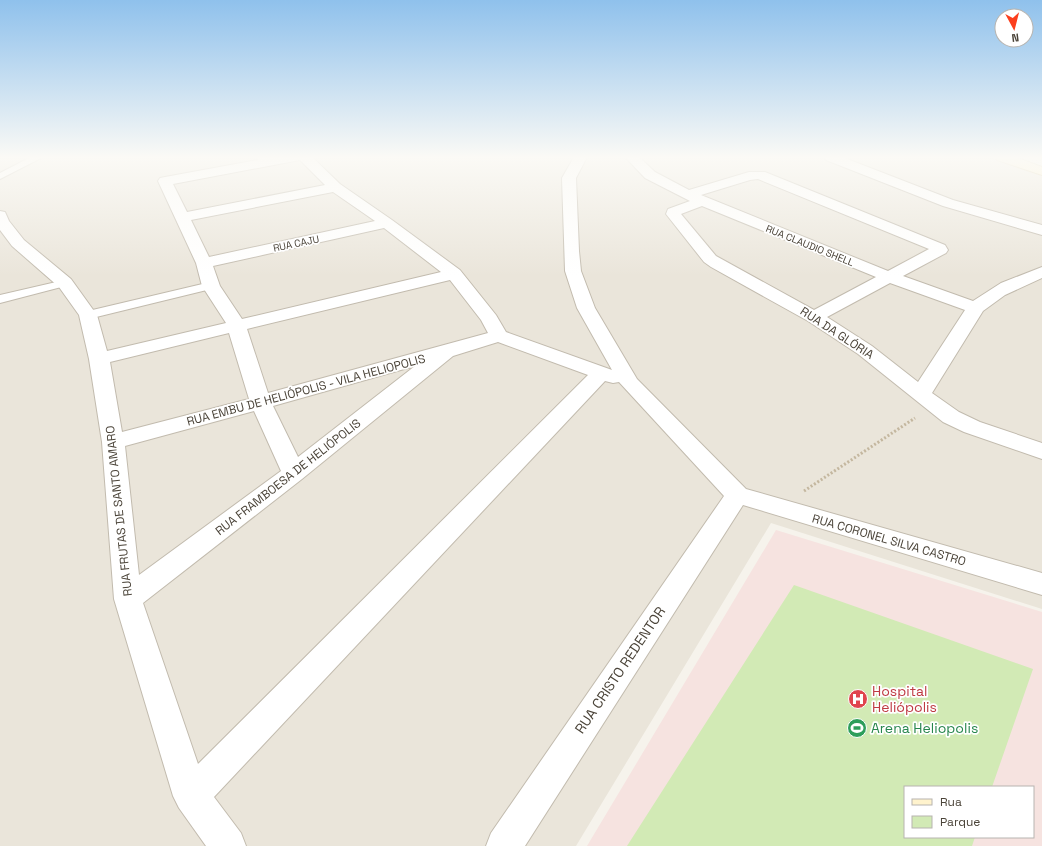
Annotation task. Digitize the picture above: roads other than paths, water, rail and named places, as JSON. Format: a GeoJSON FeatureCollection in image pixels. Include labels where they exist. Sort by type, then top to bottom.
{"type":"FeatureCollection","features":[{"type":"Feature","properties":{"kind":"street"},"geometry":{"type":"LineString","coordinates":[[172,196],[204,263],[211,286],[236,326],[260,401],[294,474]]}},
{"type":"Feature","properties":{"kind":"street"},"geometry":{"type":"LineString","coordinates":[[182,217],[287,196]]}},
{"type":"Feature","properties":{"kind":"street"},"geometry":{"type":"LineString","coordinates":[[349,196],[387,223],[454,274],[490,318],[499,336],[629,382]]}},
{"type":"Feature","properties":{"kind":"street"},"geometry":{"type":"LineString","coordinates":[[570,196],[573,271],[586,308],[629,382],[737,495]]}},
{"type":"Feature","properties":{"kind":"street","name":"RUA CLAUDIO SHELL"},"geometry":{"type":"LineString","coordinates":[[692,196],[890,277],[976,308]]}},
{"type":"Feature","properties":{"kind":"street"},"geometry":{"type":"LineString","coordinates":[[695,198],[699,196]]}},
{"type":"Feature","properties":{"kind":"street"},"geometry":{"type":"LineString","coordinates":[[813,196],[939,248],[940,250],[814,317]]}},
{"type":"Feature","properties":{"kind":"street"},"geometry":{"type":"LineString","coordinates":[[931,196],[948,203],[1042,230]]}},
{"type":"Feature","properties":{"kind":"street","name":"RUA DA GLÓRIA"},"geometry":{"type":"LineString","coordinates":[[695,198],[673,214],[710,259],[724,269],[814,317],[865,350],[927,400],[951,417],[1042,451]]}},
{"type":"Feature","properties":{"kind":"street","name":"RUA FRUTAS DE SANTO AMARO"},"geometry":{"type":"LineString","coordinates":[[0,215],[2,222],[18,243],[65,283],[88,316],[99,359],[113,442],[128,599]]}},
{"type":"Feature","properties":{"kind":"street","name":"RUA CAJU"},"geometry":{"type":"LineString","coordinates":[[204,263],[387,223]]}},
{"type":"Feature","properties":{"kind":"street"},"geometry":{"type":"LineString","coordinates":[[927,400],[976,308],[986,299],[1014,282],[1042,272]]}},
{"type":"Feature","properties":{"kind":"street"},"geometry":{"type":"LineString","coordinates":[[99,359],[454,274]]}},
{"type":"Feature","properties":{"kind":"street","name":"RUA EMBU DE HELIÓPOLIS - VILA HELIOPOLIS"},"geometry":{"type":"LineString","coordinates":[[113,442],[260,401],[446,352],[499,336]]}},
{"type":"Feature","properties":{"kind":"street","name":"RUA FRAMBOESA DE HELIÓPOLIS"},"geometry":{"type":"LineString","coordinates":[[128,599],[294,474],[446,352]]}},
{"type":"Feature","properties":{"kind":"street"},"geometry":{"type":"LineString","coordinates":[[228,846],[191,796],[601,373]]}},
{"type":"Feature","properties":{"kind":"street","name":"RUA CORONEL SILVA CASTRO"},"geometry":{"type":"LineString","coordinates":[[737,495],[1042,584]]}},
{"type":"Feature","properties":{"kind":"lane"},"geometry":{"type":"LineString","coordinates":[[0,299],[65,283]]}},
{"type":"Feature","properties":{"kind":"lane"},"geometry":{"type":"LineString","coordinates":[[88,316],[211,286]]}},
{"type":"Feature","properties":{"kind":"lane"},"geometry":{"type":"LineString","coordinates":[[504,846],[737,495]]}},
{"type":"Feature","properties":{"kind":"lane"},"geometry":{"type":"LineString","coordinates":[[128,599],[191,796],[245,846]]}},
{"type":"Feature","properties":{"kind":"place","name":"Hospital Heliópolis"},"geometry":{"type":"Point","coordinates":[858,699]}},
{"type":"Feature","properties":{"kind":"place","name":"Arena Heliopolis"},"geometry":{"type":"Point","coordinates":[857,728]}}]}
